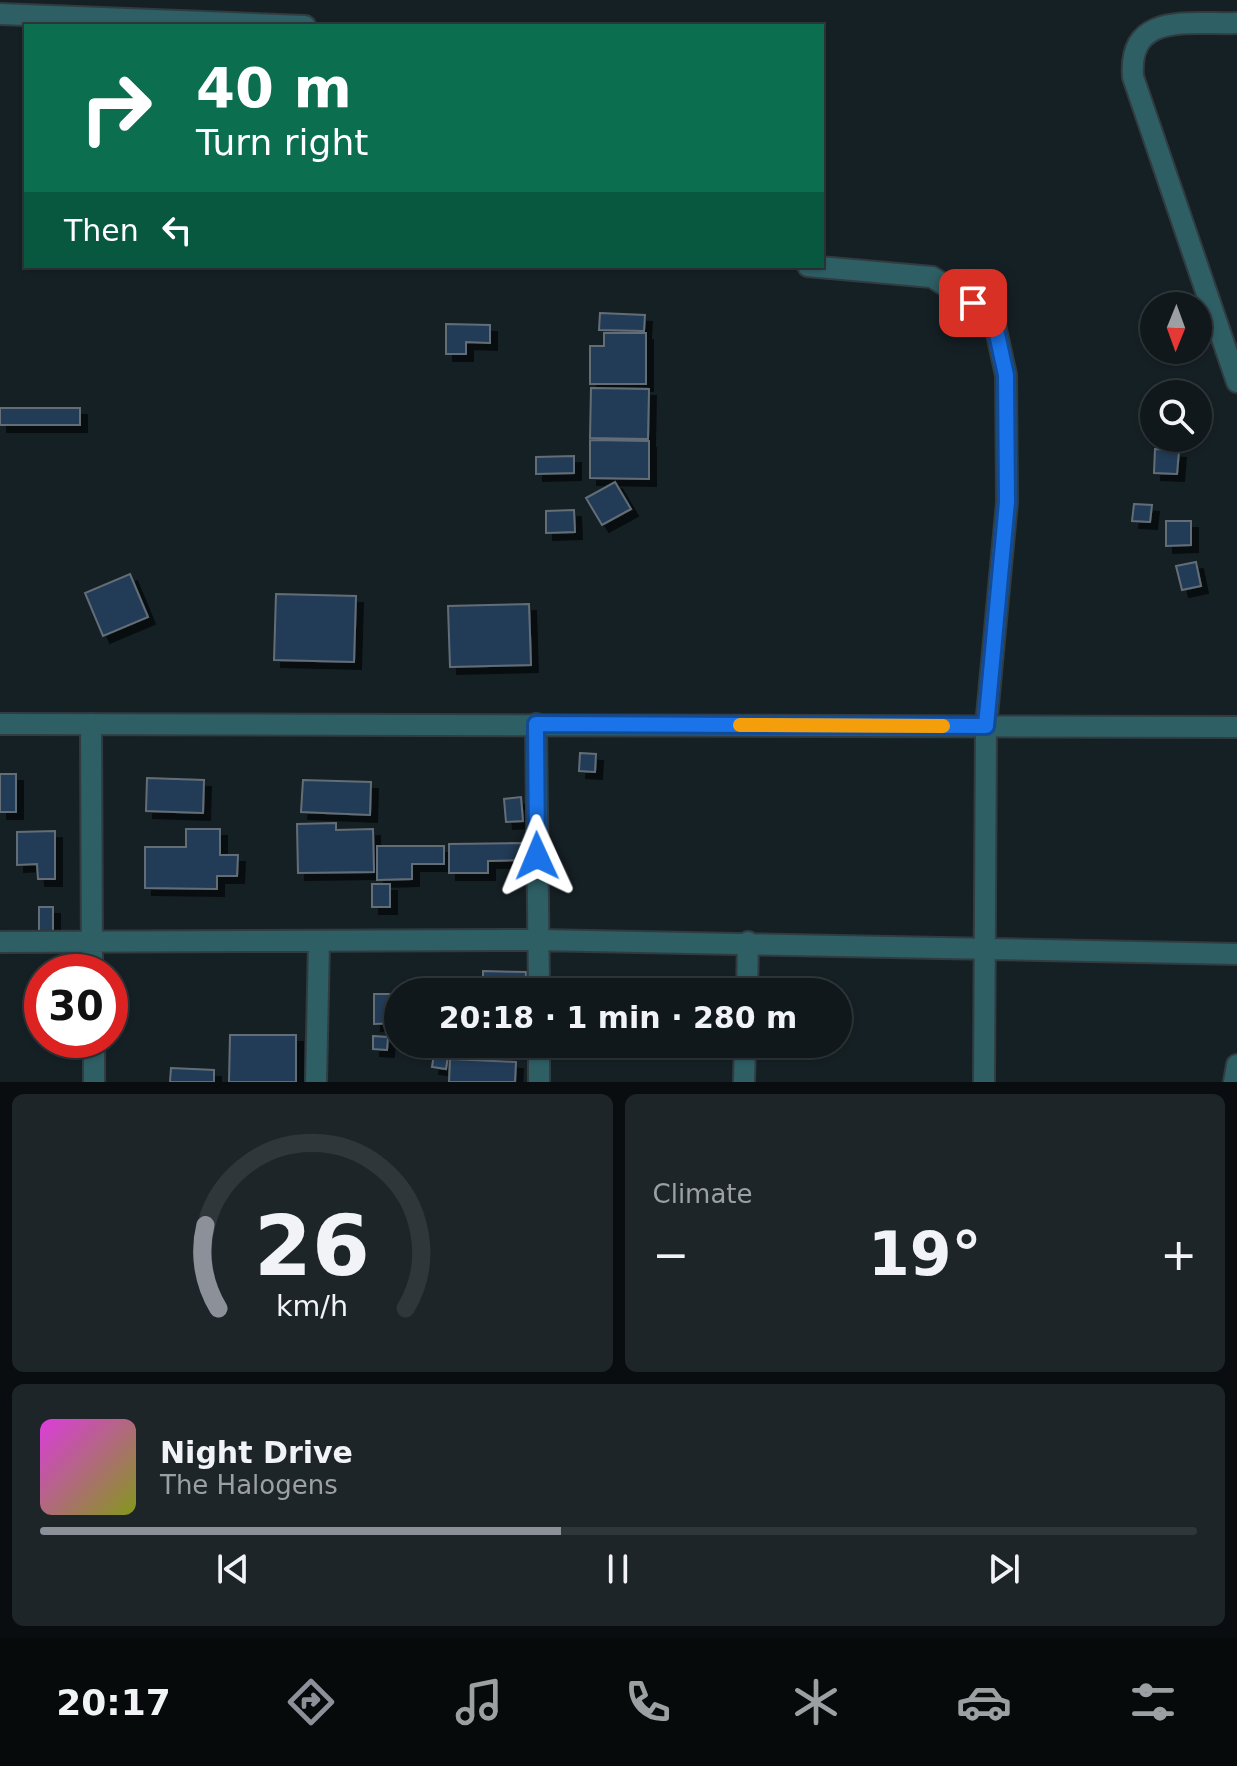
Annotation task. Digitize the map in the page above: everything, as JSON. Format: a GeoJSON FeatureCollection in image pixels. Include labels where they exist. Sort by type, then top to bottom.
{"type":"FeatureCollection","features":[{"type":"Feature","properties":{"kind":"street"},"geometry":{"type":"LineString","coordinates":[[0,14],[254,24]]}},
{"type":"Feature","properties":{"kind":"street"},"geometry":{"type":"LineString","coordinates":[[1237,23],[1160,26],[1138,40],[1131,53],[1133,77],[1237,382]]}},
{"type":"Feature","properties":{"kind":"street"},"geometry":{"type":"LineString","coordinates":[[824,267],[932,277],[993,316],[1006,375],[1007,502],[986,726],[984,1082]]}},
{"type":"Feature","properties":{"kind":"street"},"geometry":{"type":"LineString","coordinates":[[0,724],[1237,727]]}},
{"type":"Feature","properties":{"kind":"street"},"geometry":{"type":"LineString","coordinates":[[91,724],[92,954]]}},
{"type":"Feature","properties":{"kind":"street"},"geometry":{"type":"LineString","coordinates":[[536,724],[539,978]]}},
{"type":"Feature","properties":{"kind":"street"},"geometry":{"type":"LineString","coordinates":[[0,942],[748,942],[1237,954]]}},
{"type":"Feature","properties":{"kind":"street"},"geometry":{"type":"LineString","coordinates":[[316,1082],[319,942]]}},
{"type":"Feature","properties":{"kind":"street"},"geometry":{"type":"LineString","coordinates":[[747,978],[748,942]]}},
{"type":"Feature","properties":{"kind":"street"},"geometry":{"type":"LineString","coordinates":[[94,1058],[94,1082]]}},
{"type":"Feature","properties":{"kind":"street"},"geometry":{"type":"LineString","coordinates":[[539,1058],[539,1082]]}},
{"type":"Feature","properties":{"kind":"street"},"geometry":{"type":"LineString","coordinates":[[744,1082],[745,1058]]}},
{"type":"Feature","properties":{"kind":"street"},"geometry":{"type":"LineString","coordinates":[[1234,1082],[1237,1065]]}},
{"type":"Feature","properties":{"kind":"building"},"geometry":{"type":"Polygon","coordinates":[[[600,313],[645,315],[644,331],[599,330],[600,313]]]}},
{"type":"Feature","properties":{"kind":"building"},"geometry":{"type":"Polygon","coordinates":[[[446,324],[490,325],[490,343],[466,342],[466,354],[446,354],[446,324]]]}},
{"type":"Feature","properties":{"kind":"building"},"geometry":{"type":"Polygon","coordinates":[[[604,333],[646,333],[646,384],[590,384],[590,346],[604,346],[604,333]]]}},
{"type":"Feature","properties":{"kind":"building"},"geometry":{"type":"Polygon","coordinates":[[[591,388],[649,389],[648,439],[590,438],[591,388]]]}},
{"type":"Feature","properties":{"kind":"building"},"geometry":{"type":"Polygon","coordinates":[[[0,408],[80,408],[80,425],[0,425],[0,408]]]}},
{"type":"Feature","properties":{"kind":"building"},"geometry":{"type":"Polygon","coordinates":[[[590,440],[649,441],[649,479],[590,478],[590,440]]]}},
{"type":"Feature","properties":{"kind":"building"},"geometry":{"type":"Polygon","coordinates":[[[1155,452],[1179,452],[1177,474],[1154,473],[1155,452]]]}},
{"type":"Feature","properties":{"kind":"building"},"geometry":{"type":"Polygon","coordinates":[[[574,456],[574,473],[536,474],[536,457],[574,456]]]}},
{"type":"Feature","properties":{"kind":"building"},"geometry":{"type":"Polygon","coordinates":[[[615,482],[631,509],[602,525],[586,498],[615,482]]]}},
{"type":"Feature","properties":{"kind":"building"},"geometry":{"type":"Polygon","coordinates":[[[1134,504],[1152,505],[1150,522],[1132,521],[1134,504]]]}},
{"type":"Feature","properties":{"kind":"building"},"geometry":{"type":"Polygon","coordinates":[[[574,510],[575,532],[546,533],[546,511],[574,510]]]}},
{"type":"Feature","properties":{"kind":"building"},"geometry":{"type":"Polygon","coordinates":[[[1166,521],[1191,521],[1191,545],[1166,546],[1166,521]]]}},
{"type":"Feature","properties":{"kind":"building"},"geometry":{"type":"Polygon","coordinates":[[[1196,562],[1201,586],[1182,590],[1176,566],[1196,562]]]}},
{"type":"Feature","properties":{"kind":"building"},"geometry":{"type":"Polygon","coordinates":[[[130,574],[148,617],[103,636],[85,593],[130,574]]]}},
{"type":"Feature","properties":{"kind":"building"},"geometry":{"type":"Polygon","coordinates":[[[276,594],[356,596],[354,662],[274,660],[276,594]]]}},
{"type":"Feature","properties":{"kind":"building"},"geometry":{"type":"Polygon","coordinates":[[[529,604],[531,665],[450,667],[448,606],[529,604]]]}},
{"type":"Feature","properties":{"kind":"building"},"geometry":{"type":"Polygon","coordinates":[[[580,753],[596,754],[595,772],[579,771],[580,753]]]}},
{"type":"Feature","properties":{"kind":"building"},"geometry":{"type":"Polygon","coordinates":[[[0,774],[16,774],[16,812],[0,812],[0,774]]]}},
{"type":"Feature","properties":{"kind":"building"},"geometry":{"type":"Polygon","coordinates":[[[147,778],[204,780],[203,813],[146,811],[147,778]]]}},
{"type":"Feature","properties":{"kind":"building"},"geometry":{"type":"Polygon","coordinates":[[[303,780],[371,782],[370,815],[301,812],[303,780]]]}},
{"type":"Feature","properties":{"kind":"building"},"geometry":{"type":"Polygon","coordinates":[[[521,797],[523,821],[506,822],[504,799],[521,797]]]}},
{"type":"Feature","properties":{"kind":"building"},"geometry":{"type":"Polygon","coordinates":[[[336,823],[336,830],[373,829],[374,872],[298,873],[297,824],[336,823]]]}},
{"type":"Feature","properties":{"kind":"building"},"geometry":{"type":"Polygon","coordinates":[[[186,829],[220,829],[220,855],[238,855],[237,876],[217,876],[217,889],[145,888],[145,847],[186,847],[186,829]]]}},
{"type":"Feature","properties":{"kind":"building"},"geometry":{"type":"Polygon","coordinates":[[[55,831],[55,879],[38,879],[37,864],[17,865],[17,832],[55,831]]]}},
{"type":"Feature","properties":{"kind":"building"},"geometry":{"type":"Polygon","coordinates":[[[523,843],[524,860],[488,861],[488,873],[449,873],[449,844],[523,843]]]}},
{"type":"Feature","properties":{"kind":"building"},"geometry":{"type":"Polygon","coordinates":[[[377,846],[444,846],[444,864],[412,864],[412,879],[377,880],[377,846]]]}},
{"type":"Feature","properties":{"kind":"building"},"geometry":{"type":"Polygon","coordinates":[[[372,884],[390,884],[390,907],[372,907],[372,884]]]}},
{"type":"Feature","properties":{"kind":"building"},"geometry":{"type":"Polygon","coordinates":[[[39,907],[53,907],[53,932],[39,932],[39,907]]]}},
{"type":"Feature","properties":{"kind":"building"},"geometry":{"type":"Polygon","coordinates":[[[483,971],[526,972],[526,978],[483,978],[483,971]]]}},
{"type":"Feature","properties":{"kind":"building"},"geometry":{"type":"Polygon","coordinates":[[[374,994],[384,994],[384,1024],[374,1024],[374,994]]]}},
{"type":"Feature","properties":{"kind":"building"},"geometry":{"type":"Polygon","coordinates":[[[230,1035],[296,1035],[296,1082],[229,1082],[230,1035]]]}},
{"type":"Feature","properties":{"kind":"building"},"geometry":{"type":"Polygon","coordinates":[[[373,1036],[384,1037],[384,1050],[373,1049],[373,1036]]]}},
{"type":"Feature","properties":{"kind":"building"},"geometry":{"type":"Polygon","coordinates":[[[433,1058],[448,1058],[446,1069],[432,1067],[433,1058]]]}},
{"type":"Feature","properties":{"kind":"building"},"geometry":{"type":"Polygon","coordinates":[[[450,1059],[516,1062],[515,1082],[449,1082],[450,1059]]]}},
{"type":"Feature","properties":{"kind":"building"},"geometry":{"type":"Polygon","coordinates":[[[171,1068],[214,1070],[214,1082],[170,1082],[171,1068]]]}},
{"type":"Feature","properties":{"kind":"slow traffic"},"geometry":{"type":"LineString","coordinates":[[740,725],[943,726]]}},
{"type":"Feature","properties":{"kind":"route"},"geometry":{"type":"LineString","coordinates":[[537,856],[536,724],[986,726],[1007,502],[1006,375],[993,316],[973,303]]}}]}
